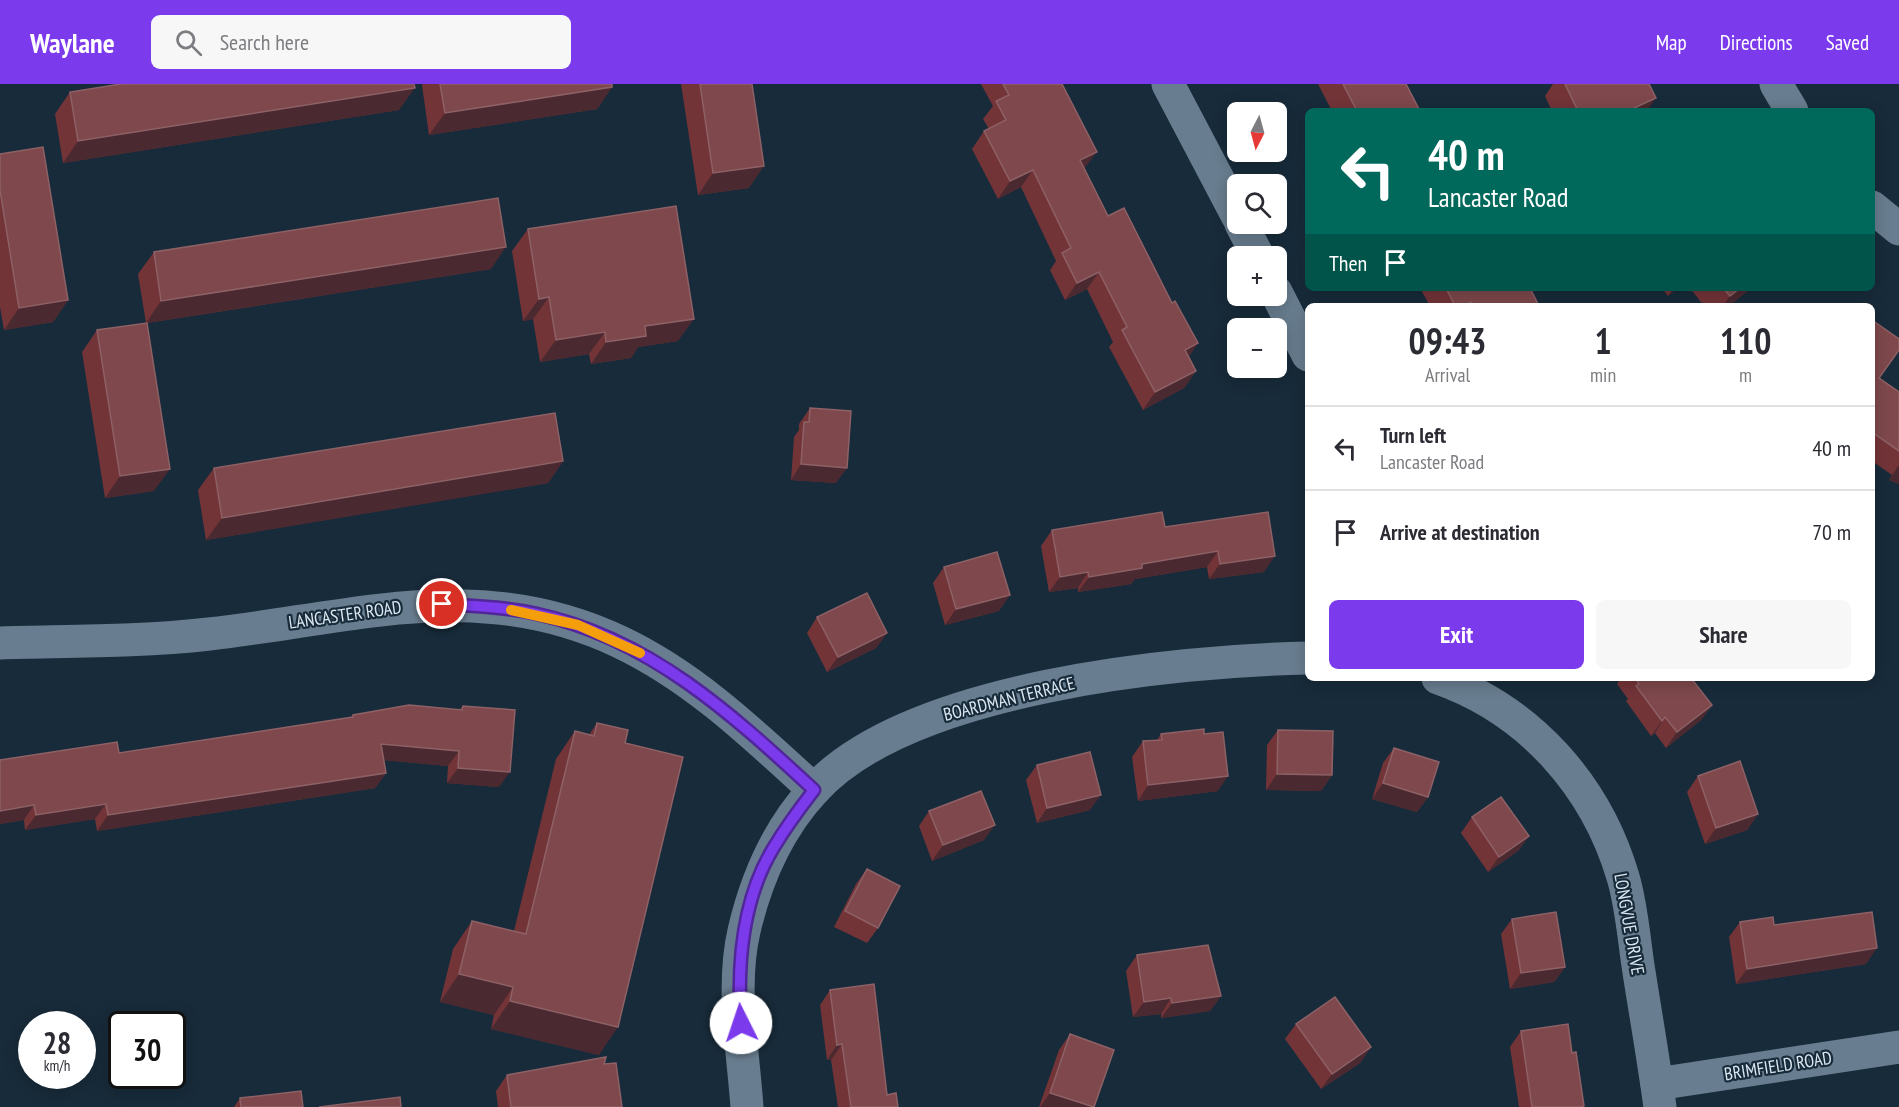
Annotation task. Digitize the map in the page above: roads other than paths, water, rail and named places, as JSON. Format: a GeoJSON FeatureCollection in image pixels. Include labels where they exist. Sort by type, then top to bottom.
{"type":"FeatureCollection","features":[{"type":"Feature","properties":{"kind":"street"},"geometry":{"type":"LineString","coordinates":[[1168,84],[1227,196]]}},
{"type":"Feature","properties":{"kind":"street"},"geometry":{"type":"LineString","coordinates":[[1776,84],[1790,108]]}},
{"type":"Feature","properties":{"kind":"street"},"geometry":{"type":"LineString","coordinates":[[1875,209],[1899,229]]}},
{"type":"Feature","properties":{"kind":"street"},"geometry":{"type":"LineString","coordinates":[[1283,306],[1305,349]]}},
{"type":"Feature","properties":{"kind":"street","name":"LANCASTER ROAD"},"geometry":{"type":"LineString","coordinates":[[0,643],[205,634],[399,606],[442,604],[536,614],[578,625],[620,642],[665,666],[746,728],[814,790]]}},
{"type":"Feature","properties":{"kind":"street","name":"BOARDMAN TERRACE"},"geometry":{"type":"LineString","coordinates":[[747,1107],[738,980],[743,934],[755,890],[772,849],[814,790],[846,763],[886,739],[937,717],[990,700],[1109,675],[1178,666],[1305,658]]}},
{"type":"Feature","properties":{"kind":"street","name":"LONGVUE DRIVE"},"geometry":{"type":"LineString","coordinates":[[1447,681],[1461,686],[1507,713],[1547,746],[1582,786],[1605,828],[1624,879],[1658,1096]]}},
{"type":"Feature","properties":{"kind":"street","name":"BRIMFIELD ROAD"},"geometry":{"type":"LineString","coordinates":[[1658,1096],[1899,1047]]}}]}
